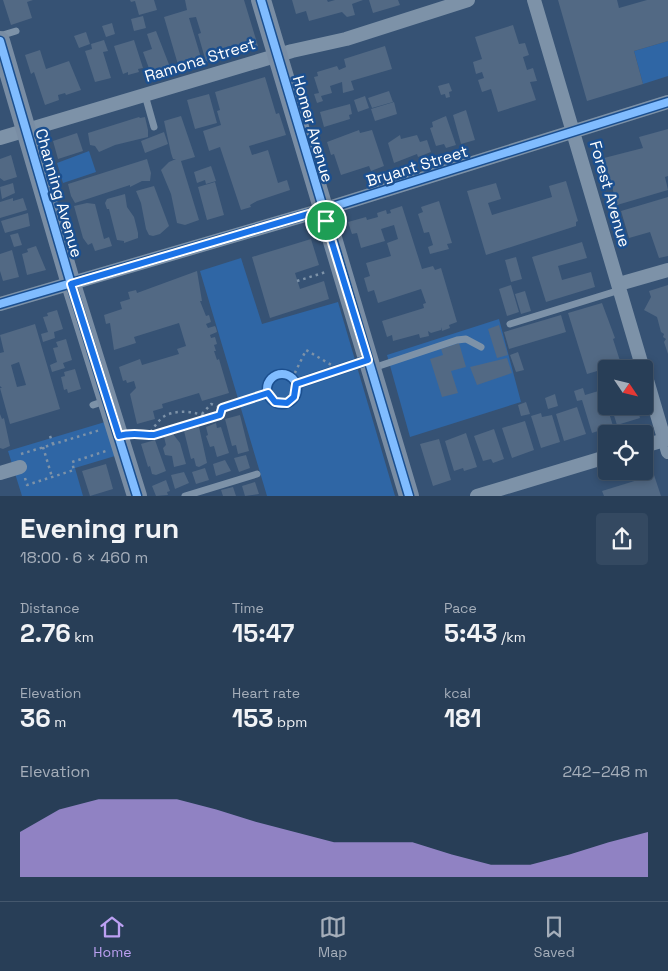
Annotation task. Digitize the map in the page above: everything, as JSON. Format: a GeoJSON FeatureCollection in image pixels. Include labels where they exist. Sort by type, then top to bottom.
{"type":"FeatureCollection","features":[{"type":"Feature","properties":{"kind":"street","name":"Homer Avenue"},"geometry":{"type":"LineString","coordinates":[[261,0],[322,210],[409,496]]}},
{"type":"Feature","properties":{"kind":"street","name":"Ramona Street"},"geometry":{"type":"LineString","coordinates":[[0,138],[277,55],[346,39],[468,0]]}},
{"type":"Feature","properties":{"kind":"street","name":"Forest Avenue"},"geometry":{"type":"LineString","coordinates":[[534,0],[641,360]]}},
{"type":"Feature","properties":{"kind":"street","name":"Channing Avenue"},"geometry":{"type":"LineString","coordinates":[[8,36],[27,130],[71,284],[108,434],[137,496]]}},
{"type":"Feature","properties":{"kind":"street","name":"Bryant Street"},"geometry":{"type":"LineString","coordinates":[[0,304],[322,210],[668,102]]}},
{"type":"Feature","properties":{"kind":"street"},"geometry":{"type":"LineString","coordinates":[[619,287],[668,270]]}},
{"type":"Feature","properties":{"kind":"street","name":"Forest Avenue"},"geometry":{"type":"LineString","coordinates":[[653,399],[667,444]]}},
{"type":"Feature","properties":{"kind":"street"},"geometry":{"type":"LineString","coordinates":[[653,445],[667,444]]}},
{"type":"Feature","properties":{"kind":"street"},"geometry":{"type":"LineString","coordinates":[[477,496],[598,460]]}},
{"type":"Feature","properties":{"kind":"street"},"geometry":{"type":"LineString","coordinates":[[0,472],[21,468]]}},
{"type":"Feature","properties":{"kind":"lane"},"geometry":{"type":"LineString","coordinates":[[0,36],[8,36]]}},
{"type":"Feature","properties":{"kind":"lane"},"geometry":{"type":"LineString","coordinates":[[145,95],[154,128]]}},
{"type":"Feature","properties":{"kind":"lane"},"geometry":{"type":"LineString","coordinates":[[510,324],[619,287]]}},
{"type":"Feature","properties":{"kind":"lane"},"geometry":{"type":"LineString","coordinates":[[369,365],[456,340],[466,340],[481,347]]}},
{"type":"Feature","properties":{"kind":"lane"},"geometry":{"type":"LineString","coordinates":[[185,496],[257,474]]}},
{"type":"Feature","properties":{"kind":"path"},"geometry":{"type":"LineString","coordinates":[[297,281],[340,268]]}},
{"type":"Feature","properties":{"kind":"path"},"geometry":{"type":"LineString","coordinates":[[292,379],[306,350],[340,370]]}},
{"type":"Feature","properties":{"kind":"path"},"geometry":{"type":"LineString","coordinates":[[331,372],[369,365]]}},
{"type":"Feature","properties":{"kind":"path"},"geometry":{"type":"LineString","coordinates":[[283,374],[292,379],[296,388]]}},
{"type":"Feature","properties":{"kind":"path"},"geometry":{"type":"LineString","coordinates":[[268,382],[268,393],[273,400]]}},
{"type":"Feature","properties":{"kind":"path"},"geometry":{"type":"LineString","coordinates":[[202,414],[211,404],[222,408],[268,393]]}},
{"type":"Feature","properties":{"kind":"path"},"geometry":{"type":"LineString","coordinates":[[108,434],[106,451],[72,462],[74,470],[27,485],[18,455],[53,444],[108,434],[130,432],[148,435],[220,415],[222,408]]}},
{"type":"Feature","properties":{"kind":"path"},"geometry":{"type":"LineString","coordinates":[[148,435],[159,420],[168,414],[186,411],[202,414],[207,418]]}},
{"type":"Feature","properties":{"kind":"path"},"geometry":{"type":"LineString","coordinates":[[50,436],[53,444]]}},
{"type":"Feature","properties":{"kind":"path"},"geometry":{"type":"LineString","coordinates":[[43,447],[52,477]]}},
{"type":"Feature","properties":{"kind":"shaded area"},"geometry":{"type":"Polygon","coordinates":[[[668,41],[668,76],[643,84],[634,51],[668,41]]]}},
{"type":"Feature","properties":{"kind":"shaded area"},"geometry":{"type":"Polygon","coordinates":[[[89,151],[96,172],[63,183],[57,163],[89,151]]]}},
{"type":"Feature","properties":{"kind":"shaded area"},"geometry":{"type":"Polygon","coordinates":[[[241,258],[262,324],[338,302],[395,496],[267,496],[200,271],[241,258]]]}},
{"type":"Feature","properties":{"kind":"shaded area"},"geometry":{"type":"Polygon","coordinates":[[[499,319],[521,402],[410,437],[387,355],[499,319]]]}},
{"type":"Feature","properties":{"kind":"shaded area"},"geometry":{"type":"Polygon","coordinates":[[[105,422],[115,456],[75,468],[83,496],[22,496],[8,451],[105,422]]]}},
{"type":"Feature","properties":{"kind":"building"},"geometry":{"type":"Polygon","coordinates":[[[3,0],[33,0],[27,2],[32,18],[11,25],[3,0]]]}},
{"type":"Feature","properties":{"kind":"building"},"geometry":{"type":"Polygon","coordinates":[[[130,0],[154,0],[157,10],[139,15],[135,1],[131,2],[130,0]]]}},
{"type":"Feature","properties":{"kind":"building"},"geometry":{"type":"Polygon","coordinates":[[[185,0],[244,0],[258,46],[206,62],[198,34],[201,33],[196,17],[189,18],[202,61],[179,68],[164,17],[187,10],[185,0]]]}},
{"type":"Feature","properties":{"kind":"building"},"geometry":{"type":"Polygon","coordinates":[[[292,0],[327,0],[328,2],[335,0],[363,0],[352,4],[355,15],[347,17],[342,12],[309,21],[306,11],[296,14],[292,0]]]}},
{"type":"Feature","properties":{"kind":"building"},"geometry":{"type":"Polygon","coordinates":[[[369,0],[398,0],[400,5],[373,13],[369,0]]]}},
{"type":"Feature","properties":{"kind":"building"},"geometry":{"type":"Polygon","coordinates":[[[558,0],[617,0],[619,8],[647,0],[668,0],[668,41],[634,51],[643,84],[587,101],[558,0]]]}},
{"type":"Feature","properties":{"kind":"building"},"geometry":{"type":"Polygon","coordinates":[[[143,16],[146,28],[134,31],[131,19],[143,16]]]}},
{"type":"Feature","properties":{"kind":"building"},"geometry":{"type":"Polygon","coordinates":[[[112,23],[115,34],[106,37],[102,26],[112,23]]]}},
{"type":"Feature","properties":{"kind":"building"},"geometry":{"type":"Polygon","coordinates":[[[513,25],[519,44],[525,43],[529,55],[523,57],[527,70],[533,68],[537,81],[530,82],[536,100],[498,112],[491,89],[482,92],[478,80],[484,78],[482,72],[476,74],[473,62],[482,59],[475,37],[513,25]]]}},
{"type":"Feature","properties":{"kind":"building"},"geometry":{"type":"Polygon","coordinates":[[[156,31],[170,67],[161,72],[151,74],[143,52],[152,49],[147,34],[156,31]]]}},
{"type":"Feature","properties":{"kind":"building"},"geometry":{"type":"Polygon","coordinates":[[[86,32],[90,44],[79,48],[74,36],[86,32]]]}},
{"type":"Feature","properties":{"kind":"building"},"geometry":{"type":"Polygon","coordinates":[[[104,40],[108,51],[103,52],[111,78],[95,82],[85,51],[92,49],[91,44],[104,40]]]}},
{"type":"Feature","properties":{"kind":"building"},"geometry":{"type":"Polygon","coordinates":[[[134,40],[143,68],[138,69],[139,72],[128,75],[128,72],[123,74],[114,46],[134,40]]]}},
{"type":"Feature","properties":{"kind":"building"},"geometry":{"type":"Polygon","coordinates":[[[385,46],[392,69],[351,81],[354,90],[343,93],[342,82],[330,86],[332,93],[321,96],[323,101],[317,103],[314,94],[319,93],[314,77],[318,76],[317,72],[337,66],[339,70],[346,67],[344,59],[385,46]]]}},
{"type":"Feature","properties":{"kind":"building"},"geometry":{"type":"Polygon","coordinates":[[[40,50],[46,69],[69,61],[81,90],[66,95],[65,93],[58,95],[59,100],[45,105],[34,72],[31,74],[25,55],[40,50]]]}},
{"type":"Feature","properties":{"kind":"building"},"geometry":{"type":"Polygon","coordinates":[[[265,77],[276,114],[279,113],[286,135],[249,146],[252,155],[268,150],[278,183],[287,180],[290,190],[257,201],[250,205],[251,207],[241,210],[220,147],[209,151],[203,131],[221,125],[217,111],[220,110],[215,92],[265,77]]]}},
{"type":"Feature","properties":{"kind":"building"},"geometry":{"type":"Polygon","coordinates":[[[449,83],[452,91],[449,92],[450,97],[446,98],[445,94],[441,95],[438,86],[449,83]]]}},
{"type":"Feature","properties":{"kind":"building"},"geometry":{"type":"Polygon","coordinates":[[[389,91],[393,102],[372,108],[368,98],[389,91]]]}},
{"type":"Feature","properties":{"kind":"building"},"geometry":{"type":"Polygon","coordinates":[[[209,94],[217,123],[195,129],[187,100],[209,94]]]}},
{"type":"Feature","properties":{"kind":"building"},"geometry":{"type":"Polygon","coordinates":[[[365,96],[369,108],[358,112],[354,100],[365,96]]]}},
{"type":"Feature","properties":{"kind":"building"},"geometry":{"type":"Polygon","coordinates":[[[394,102],[397,114],[375,121],[371,109],[394,102]]]}},
{"type":"Feature","properties":{"kind":"building"},"geometry":{"type":"Polygon","coordinates":[[[350,104],[352,114],[349,115],[350,119],[324,127],[320,112],[350,104]]]}},
{"type":"Feature","properties":{"kind":"building"},"geometry":{"type":"Polygon","coordinates":[[[466,110],[475,140],[461,144],[453,115],[466,110]]]}},
{"type":"Feature","properties":{"kind":"building"},"geometry":{"type":"Polygon","coordinates":[[[181,116],[195,157],[181,161],[199,220],[185,225],[177,223],[171,194],[161,170],[169,162],[176,159],[173,159],[171,153],[164,121],[181,116]]]}},
{"type":"Feature","properties":{"kind":"building"},"geometry":{"type":"Polygon","coordinates":[[[446,116],[456,145],[446,148],[444,144],[436,146],[430,128],[433,127],[432,122],[446,116]]]}},
{"type":"Feature","properties":{"kind":"building"},"geometry":{"type":"Polygon","coordinates":[[[139,117],[145,117],[148,137],[115,145],[99,152],[95,146],[90,145],[88,133],[139,117]]]}},
{"type":"Feature","properties":{"kind":"building"},"geometry":{"type":"Polygon","coordinates":[[[668,129],[668,176],[665,177],[668,190],[617,205],[604,158],[643,148],[639,137],[668,129]]]}},
{"type":"Feature","properties":{"kind":"building"},"geometry":{"type":"Polygon","coordinates":[[[359,130],[360,133],[372,130],[384,166],[371,171],[369,166],[341,175],[334,154],[331,155],[327,142],[359,130]]]}},
{"type":"Feature","properties":{"kind":"building"},"geometry":{"type":"Polygon","coordinates":[[[164,132],[168,144],[145,153],[141,141],[164,132]]]}},
{"type":"Feature","properties":{"kind":"building"},"geometry":{"type":"Polygon","coordinates":[[[77,133],[83,151],[58,159],[53,141],[77,133]]]}},
{"type":"Feature","properties":{"kind":"building"},"geometry":{"type":"Polygon","coordinates":[[[400,135],[401,139],[417,135],[420,142],[427,140],[431,152],[418,157],[417,154],[394,163],[388,143],[400,135]]]}},
{"type":"Feature","properties":{"kind":"building"},"geometry":{"type":"Polygon","coordinates":[[[11,155],[17,177],[4,181],[0,178],[0,159],[11,155]]]}},
{"type":"Feature","properties":{"kind":"building"},"geometry":{"type":"Polygon","coordinates":[[[147,159],[151,173],[150,181],[142,181],[130,187],[130,185],[75,203],[71,196],[68,184],[147,159]]]}},
{"type":"Feature","properties":{"kind":"building"},"geometry":{"type":"Polygon","coordinates":[[[211,166],[216,181],[206,184],[205,180],[197,183],[194,172],[211,166]]]}},
{"type":"Feature","properties":{"kind":"building"},"geometry":{"type":"Polygon","coordinates":[[[566,181],[578,221],[576,226],[486,255],[467,191],[496,183],[501,199],[488,203],[492,215],[552,197],[549,186],[566,181]]]}},
{"type":"Feature","properties":{"kind":"building"},"geometry":{"type":"Polygon","coordinates":[[[215,182],[224,215],[207,220],[198,187],[215,182]]]}},
{"type":"Feature","properties":{"kind":"building"},"geometry":{"type":"Polygon","coordinates":[[[13,183],[15,193],[2,199],[0,187],[13,183]]]}},
{"type":"Feature","properties":{"kind":"building"},"geometry":{"type":"Polygon","coordinates":[[[154,186],[169,226],[160,234],[153,236],[149,235],[146,229],[141,203],[136,191],[154,186]]]}},
{"type":"Feature","properties":{"kind":"building"},"geometry":{"type":"Polygon","coordinates":[[[125,194],[127,207],[134,217],[138,238],[124,243],[124,241],[117,240],[109,209],[107,209],[105,203],[107,199],[125,194]]]}},
{"type":"Feature","properties":{"kind":"building"},"geometry":{"type":"Polygon","coordinates":[[[668,197],[668,256],[659,258],[650,232],[629,238],[621,211],[668,197]]]}},
{"type":"Feature","properties":{"kind":"building"},"geometry":{"type":"Polygon","coordinates":[[[13,198],[13,201],[23,198],[27,210],[0,218],[0,202],[13,198]]]}},
{"type":"Feature","properties":{"kind":"building"},"geometry":{"type":"Polygon","coordinates":[[[439,201],[452,243],[447,244],[449,249],[430,254],[428,247],[433,245],[429,232],[424,233],[418,214],[423,212],[421,207],[439,201]]]}},
{"type":"Feature","properties":{"kind":"building"},"geometry":{"type":"Polygon","coordinates":[[[87,203],[95,204],[104,239],[109,237],[112,246],[95,251],[92,243],[88,245],[83,238],[74,206],[87,203]]]}},
{"type":"Feature","properties":{"kind":"building"},"geometry":{"type":"Polygon","coordinates":[[[402,206],[422,269],[433,266],[435,270],[441,268],[457,322],[449,325],[450,328],[442,331],[441,327],[441,330],[431,333],[428,331],[429,336],[420,338],[419,334],[393,341],[392,335],[387,337],[382,321],[424,308],[423,304],[426,303],[421,289],[378,303],[374,290],[368,292],[364,278],[370,276],[366,263],[391,256],[387,243],[398,239],[394,225],[381,229],[385,241],[361,248],[357,233],[352,234],[348,222],[366,217],[367,220],[378,217],[377,213],[386,210],[387,214],[391,213],[390,210],[402,206]]]}},
{"type":"Feature","properties":{"kind":"building"},"geometry":{"type":"Polygon","coordinates":[[[28,213],[30,226],[5,233],[1,221],[28,213]]]}},
{"type":"Feature","properties":{"kind":"building"},"geometry":{"type":"Polygon","coordinates":[[[18,233],[22,245],[14,247],[10,235],[18,233]]]}},
{"type":"Feature","properties":{"kind":"building"},"geometry":{"type":"Polygon","coordinates":[[[311,239],[319,265],[295,273],[300,289],[324,281],[329,299],[270,318],[252,257],[311,239]]]}},
{"type":"Feature","properties":{"kind":"building"},"geometry":{"type":"Polygon","coordinates":[[[582,242],[587,258],[558,266],[562,280],[591,272],[595,287],[546,302],[532,257],[582,242]]]}},
{"type":"Feature","properties":{"kind":"building"},"geometry":{"type":"Polygon","coordinates":[[[36,246],[46,270],[27,275],[22,254],[28,252],[27,249],[36,246]]]}},
{"type":"Feature","properties":{"kind":"building"},"geometry":{"type":"Polygon","coordinates":[[[12,250],[19,277],[3,281],[0,271],[0,254],[12,250]]]}},
{"type":"Feature","properties":{"kind":"building"},"geometry":{"type":"Polygon","coordinates":[[[516,257],[522,279],[511,282],[505,260],[516,257]]]}},
{"type":"Feature","properties":{"kind":"building"},"geometry":{"type":"Polygon","coordinates":[[[197,271],[202,301],[200,301],[206,316],[209,315],[211,322],[206,324],[208,328],[215,326],[216,328],[217,332],[210,335],[211,338],[215,337],[217,344],[214,345],[216,351],[214,351],[217,360],[219,359],[229,393],[202,401],[199,393],[162,404],[163,408],[153,411],[155,419],[137,424],[130,394],[136,388],[134,381],[127,383],[126,380],[123,381],[119,367],[140,359],[142,365],[179,354],[177,349],[186,346],[179,323],[134,337],[136,343],[114,350],[110,323],[106,324],[104,315],[122,309],[120,302],[130,299],[128,292],[136,290],[137,293],[197,271]]]}},
{"type":"Feature","properties":{"kind":"building"},"geometry":{"type":"Polygon","coordinates":[[[511,285],[519,312],[507,316],[499,289],[511,285]]]}},
{"type":"Feature","properties":{"kind":"building"},"geometry":{"type":"Polygon","coordinates":[[[668,285],[668,354],[664,342],[666,339],[663,337],[664,334],[661,332],[657,317],[644,310],[651,297],[649,291],[668,285]]]}},
{"type":"Feature","properties":{"kind":"building"},"geometry":{"type":"Polygon","coordinates":[[[525,291],[531,311],[521,314],[515,294],[525,291]]]}},
{"type":"Feature","properties":{"kind":"building"},"geometry":{"type":"Polygon","coordinates":[[[602,303],[615,338],[613,339],[620,360],[598,360],[598,371],[587,374],[568,313],[602,303]]]}},
{"type":"Feature","properties":{"kind":"building"},"geometry":{"type":"Polygon","coordinates":[[[57,310],[63,329],[54,332],[55,338],[43,342],[41,334],[48,332],[43,317],[48,316],[47,313],[57,310]]]}},
{"type":"Feature","properties":{"kind":"building"},"geometry":{"type":"Polygon","coordinates":[[[561,315],[566,332],[509,349],[504,332],[561,315]]]}},
{"type":"Feature","properties":{"kind":"building"},"geometry":{"type":"Polygon","coordinates":[[[35,324],[60,409],[10,424],[0,388],[2,388],[0,386],[0,353],[4,352],[0,335],[35,324]],[[19,362],[11,365],[17,387],[26,385],[19,362]]]}},
{"type":"Feature","properties":{"kind":"building"},"geometry":{"type":"Polygon","coordinates":[[[499,325],[508,355],[497,358],[488,329],[499,325]]]}},
{"type":"Feature","properties":{"kind":"building"},"geometry":{"type":"Polygon","coordinates":[[[66,339],[72,360],[63,363],[65,368],[52,372],[50,365],[57,362],[53,348],[58,347],[56,342],[66,339]]]}},
{"type":"Feature","properties":{"kind":"building"},"geometry":{"type":"Polygon","coordinates":[[[459,343],[466,367],[451,371],[458,393],[442,397],[430,359],[443,355],[441,349],[459,343]]]}},
{"type":"Feature","properties":{"kind":"building"},"geometry":{"type":"Polygon","coordinates":[[[518,352],[524,370],[516,372],[510,355],[518,352]]]}},
{"type":"Feature","properties":{"kind":"building"},"geometry":{"type":"Polygon","coordinates":[[[507,358],[512,373],[477,385],[470,367],[507,358]]]}},
{"type":"Feature","properties":{"kind":"building"},"geometry":{"type":"Polygon","coordinates":[[[75,369],[81,389],[68,393],[67,389],[64,390],[61,377],[65,376],[64,372],[75,369]]]}},
{"type":"Feature","properties":{"kind":"building"},"geometry":{"type":"Polygon","coordinates":[[[583,388],[585,395],[598,391],[598,415],[610,415],[613,425],[598,425],[598,431],[592,433],[582,400],[577,401],[574,391],[583,388]]]}},
{"type":"Feature","properties":{"kind":"building"},"geometry":{"type":"Polygon","coordinates":[[[555,394],[558,406],[548,409],[545,398],[555,394]]]}},
{"type":"Feature","properties":{"kind":"building"},"geometry":{"type":"Polygon","coordinates":[[[526,402],[530,414],[521,416],[518,405],[526,402]]]}},
{"type":"Feature","properties":{"kind":"building"},"geometry":{"type":"Polygon","coordinates":[[[577,407],[586,434],[564,441],[556,414],[577,407]]]}},
{"type":"Feature","properties":{"kind":"building"},"geometry":{"type":"Polygon","coordinates":[[[541,413],[542,417],[552,415],[560,442],[541,448],[531,416],[541,413]]]}},
{"type":"Feature","properties":{"kind":"building"},"geometry":{"type":"Polygon","coordinates":[[[0,414],[2,419],[4,418],[10,446],[3,449],[0,448],[0,414]]]}},
{"type":"Feature","properties":{"kind":"building"},"geometry":{"type":"Polygon","coordinates":[[[240,415],[249,451],[238,454],[236,445],[232,446],[225,419],[240,415]]]}},
{"type":"Feature","properties":{"kind":"building"},"geometry":{"type":"Polygon","coordinates":[[[614,415],[639,415],[640,418],[617,425],[614,415]]]}},
{"type":"Feature","properties":{"kind":"building"},"geometry":{"type":"Polygon","coordinates":[[[525,421],[534,450],[512,458],[502,428],[525,421]]]}},
{"type":"Feature","properties":{"kind":"building"},"geometry":{"type":"Polygon","coordinates":[[[216,423],[217,428],[221,427],[229,453],[217,457],[214,446],[210,447],[206,436],[208,435],[206,427],[216,423]]]}},
{"type":"Feature","properties":{"kind":"building"},"geometry":{"type":"Polygon","coordinates":[[[199,427],[207,463],[199,467],[196,466],[194,458],[191,459],[184,431],[199,427]]]}},
{"type":"Feature","properties":{"kind":"building"},"geometry":{"type":"Polygon","coordinates":[[[494,429],[504,459],[493,463],[491,459],[483,461],[474,436],[494,429]]]}},
{"type":"Feature","properties":{"kind":"building"},"geometry":{"type":"Polygon","coordinates":[[[466,433],[477,467],[464,471],[463,468],[454,471],[445,441],[466,433]]]}},
{"type":"Feature","properties":{"kind":"building"},"geometry":{"type":"Polygon","coordinates":[[[173,434],[180,443],[186,464],[174,467],[172,456],[165,455],[163,448],[166,445],[164,437],[173,434]]]}},
{"type":"Feature","properties":{"kind":"building"},"geometry":{"type":"Polygon","coordinates":[[[439,439],[451,480],[433,486],[420,444],[439,439]]]}},
{"type":"Feature","properties":{"kind":"building"},"geometry":{"type":"Polygon","coordinates":[[[155,440],[166,471],[156,475],[152,474],[150,466],[148,467],[141,444],[155,440]]]}},
{"type":"Feature","properties":{"kind":"building"},"geometry":{"type":"Polygon","coordinates":[[[246,455],[250,468],[239,472],[234,458],[246,455]]]}},
{"type":"Feature","properties":{"kind":"building"},"geometry":{"type":"Polygon","coordinates":[[[225,460],[231,471],[216,476],[213,464],[225,460]]]}},
{"type":"Feature","properties":{"kind":"building"},"geometry":{"type":"Polygon","coordinates":[[[106,464],[113,489],[90,496],[82,471],[106,464]]]}},
{"type":"Feature","properties":{"kind":"building"},"geometry":{"type":"Polygon","coordinates":[[[205,468],[209,480],[196,484],[192,472],[205,468]]]}},
{"type":"Feature","properties":{"kind":"building"},"geometry":{"type":"Polygon","coordinates":[[[184,472],[189,483],[175,489],[171,475],[184,472]]]}},
{"type":"Feature","properties":{"kind":"building"},"geometry":{"type":"Polygon","coordinates":[[[653,475],[661,496],[604,496],[602,491],[638,480],[653,480],[653,475]]]}},
{"type":"Feature","properties":{"kind":"building"},"geometry":{"type":"Polygon","coordinates":[[[166,480],[170,491],[167,492],[168,495],[156,496],[152,486],[166,480]]]}},
{"type":"Feature","properties":{"kind":"building"},"geometry":{"type":"Polygon","coordinates":[[[255,482],[259,494],[245,496],[242,486],[255,482]]]}},
{"type":"Feature","properties":{"kind":"building"},"geometry":{"type":"Polygon","coordinates":[[[233,487],[236,496],[223,496],[221,490],[233,487]]]}},
{"type":"Feature","properties":{"kind":"cycle path"},"geometry":{"type":"LineString","coordinates":[[261,0],[409,496]]}},
{"type":"Feature","properties":{"kind":"cycle path"},"geometry":{"type":"LineString","coordinates":[[0,41],[71,284],[137,496]]}},
{"type":"Feature","properties":{"kind":"cycle path"},"geometry":{"type":"LineString","coordinates":[[0,304],[322,210],[668,102]]}},
{"type":"Feature","properties":{"kind":"cycle path"},"geometry":{"type":"LineString","coordinates":[[296,384],[368,360]]}},
{"type":"Feature","properties":{"kind":"cycle path"},"geometry":{"type":"LineString","coordinates":[[282,374],[288,375],[296,383],[297,389],[296,395],[288,403],[282,404],[276,403],[268,395],[267,389],[268,383],[276,375],[282,374]]}},
{"type":"Feature","properties":{"kind":"route"},"geometry":{"type":"LineString","coordinates":[[322,210],[326,221],[368,360],[296,384],[294,397],[287,403],[275,402],[268,393],[222,408],[220,415],[207,418],[206,420],[154,435],[145,436],[130,432],[119,436],[71,284],[322,210]]}}]}
